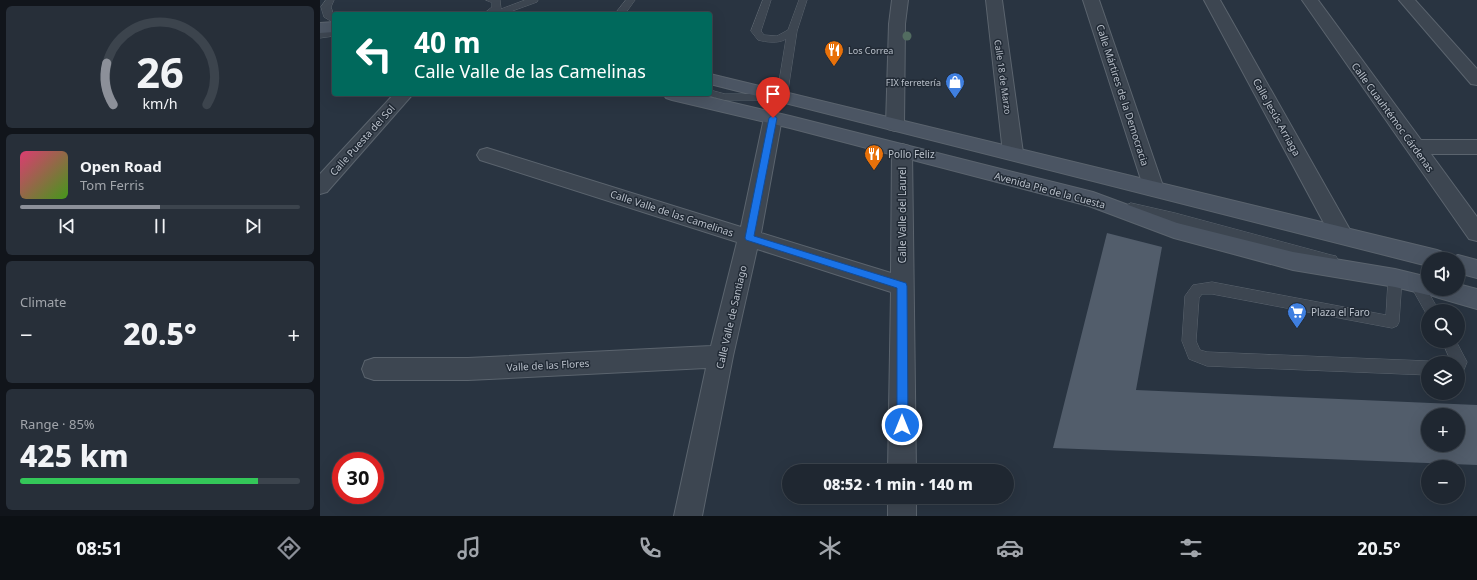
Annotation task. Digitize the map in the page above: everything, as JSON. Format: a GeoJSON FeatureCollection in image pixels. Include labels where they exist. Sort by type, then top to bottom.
{"type":"FeatureCollection","features":[{"type":"Feature","properties":{"kind":"main road"},"geometry":{"type":"LineString","coordinates":[[320,28],[332,27]]}},
{"type":"Feature","properties":{"kind":"main road"},"geometry":{"type":"LineString","coordinates":[[320,42],[332,41]]}},
{"type":"Feature","properties":{"kind":"main road"},"geometry":{"type":"LineString","coordinates":[[712,80],[1421,255]]}},
{"type":"Feature","properties":{"kind":"main road","name":"Avenida Pie de la Cuesta"},"geometry":{"type":"LineString","coordinates":[[680,96],[773,118],[1093,200],[1174,230],[1293,261],[1413,282]]}},
{"type":"Feature","properties":{"kind":"main road"},"geometry":{"type":"LineString","coordinates":[[1465,266],[1477,269]]}},
{"type":"Feature","properties":{"kind":"main road"},"geometry":{"type":"LineString","coordinates":[[1465,296],[1477,299]]}},
{"type":"Feature","properties":{"kind":"street"},"geometry":{"type":"LineString","coordinates":[[895,125],[900,0]]}},
{"type":"Feature","properties":{"kind":"street","name":"Calle 18 de Marzo"},"geometry":{"type":"LineString","coordinates":[[994,0],[1013,153]]}},
{"type":"Feature","properties":{"kind":"street","name":"Calle Mártires de la Democracia"},"geometry":{"type":"LineString","coordinates":[[1091,0],[1154,189]]}},
{"type":"Feature","properties":{"kind":"street","name":"Calle Jesús Arriaga"},"geometry":{"type":"LineString","coordinates":[[1212,0],[1341,234]]}},
{"type":"Feature","properties":{"kind":"street","name":"Calle Cuauhtémoc Cárdenas"},"geometry":{"type":"LineString","coordinates":[[1310,0],[1477,233]]}},
{"type":"Feature","properties":{"kind":"street"},"geometry":{"type":"LineString","coordinates":[[1407,0],[1477,80]]}},
{"type":"Feature","properties":{"kind":"street","name":"Calle Puesta del Sol"},"geometry":{"type":"LineString","coordinates":[[320,187],[402,96]]}},
{"type":"Feature","properties":{"kind":"street","name":"Calle Valle de Santiago"},"geometry":{"type":"LineString","coordinates":[[688,516],[721,356],[749,238],[773,118]]}},
{"type":"Feature","properties":{"kind":"street"},"geometry":{"type":"LineString","coordinates":[[1414,147],[1477,147]]}},
{"type":"Feature","properties":{"kind":"street","name":"Calle Valle del Laurel"},"geometry":{"type":"LineString","coordinates":[[902,151],[902,464]]}},
{"type":"Feature","properties":{"kind":"street","name":"Calle Valle de las Camelinas"},"geometry":{"type":"LineString","coordinates":[[488,155],[902,286]]}},
{"type":"Feature","properties":{"kind":"street","name":"Valle de las Flores"},"geometry":{"type":"LineString","coordinates":[[374,369],[468,369],[721,356]]}},
{"type":"Feature","properties":{"kind":"street"},"geometry":{"type":"LineString","coordinates":[[902,504],[902,516]]}},
{"type":"Feature","properties":{"kind":"lane"},"geometry":{"type":"LineString","coordinates":[[320,6],[327,0]]}},
{"type":"Feature","properties":{"kind":"lane"},"geometry":{"type":"LineString","coordinates":[[330,0],[326,7],[329,17],[332,19]]}},
{"type":"Feature","properties":{"kind":"lane"},"geometry":{"type":"LineString","coordinates":[[490,0],[496,1],[497,8],[491,12]]}},
{"type":"Feature","properties":{"kind":"lane"},"geometry":{"type":"LineString","coordinates":[[532,12],[535,0]]}},
{"type":"Feature","properties":{"kind":"lane"},"geometry":{"type":"LineString","coordinates":[[501,12],[535,0]]}},
{"type":"Feature","properties":{"kind":"lane"},"geometry":{"type":"LineString","coordinates":[[622,12],[631,0]]}},
{"type":"Feature","properties":{"kind":"lane"},"geometry":{"type":"LineString","coordinates":[[768,0],[756,31],[761,38],[779,39],[792,32]]}},
{"type":"Feature","properties":{"kind":"lane"},"geometry":{"type":"LineString","coordinates":[[712,94],[725,97],[782,97],[792,32],[803,0]]}},
{"type":"Feature","properties":{"kind":"lane"},"geometry":{"type":"LineString","coordinates":[[320,35],[332,33]]}},
{"type":"Feature","properties":{"kind":"lane"},"geometry":{"type":"LineString","coordinates":[[1421,368],[1207,359],[1194,354],[1190,341],[1192,296],[1198,289],[1212,288],[1392,322],[1413,282],[1427,304]]}},
{"type":"Feature","properties":{"kind":"building"},"geometry":{"type":"Polygon","coordinates":[[[1107,233],[1162,247],[1136,390],[1477,405],[1477,465],[1465,465],[1465,460],[1421,460],[1421,463],[1053,448],[1107,233]]]}},
{"type":"Feature","properties":{"kind":"place","name":"Los Correa"},"geometry":{"type":"Point","coordinates":[834,67]}},
{"type":"Feature","properties":{"kind":"place","name":"FIX ferretería"},"geometry":{"type":"Point","coordinates":[955,99]}},
{"type":"Feature","properties":{"kind":"place","name":"Pollo Feliz"},"geometry":{"type":"Point","coordinates":[874,171]}},
{"type":"Feature","properties":{"kind":"place","name":"Plaza el Faro"},"geometry":{"type":"Point","coordinates":[1297,329]}},
{"type":"Feature","properties":{"kind":"route"},"geometry":{"type":"LineString","coordinates":[[773,118],[749,238],[902,286],[902,425]]}}]}
